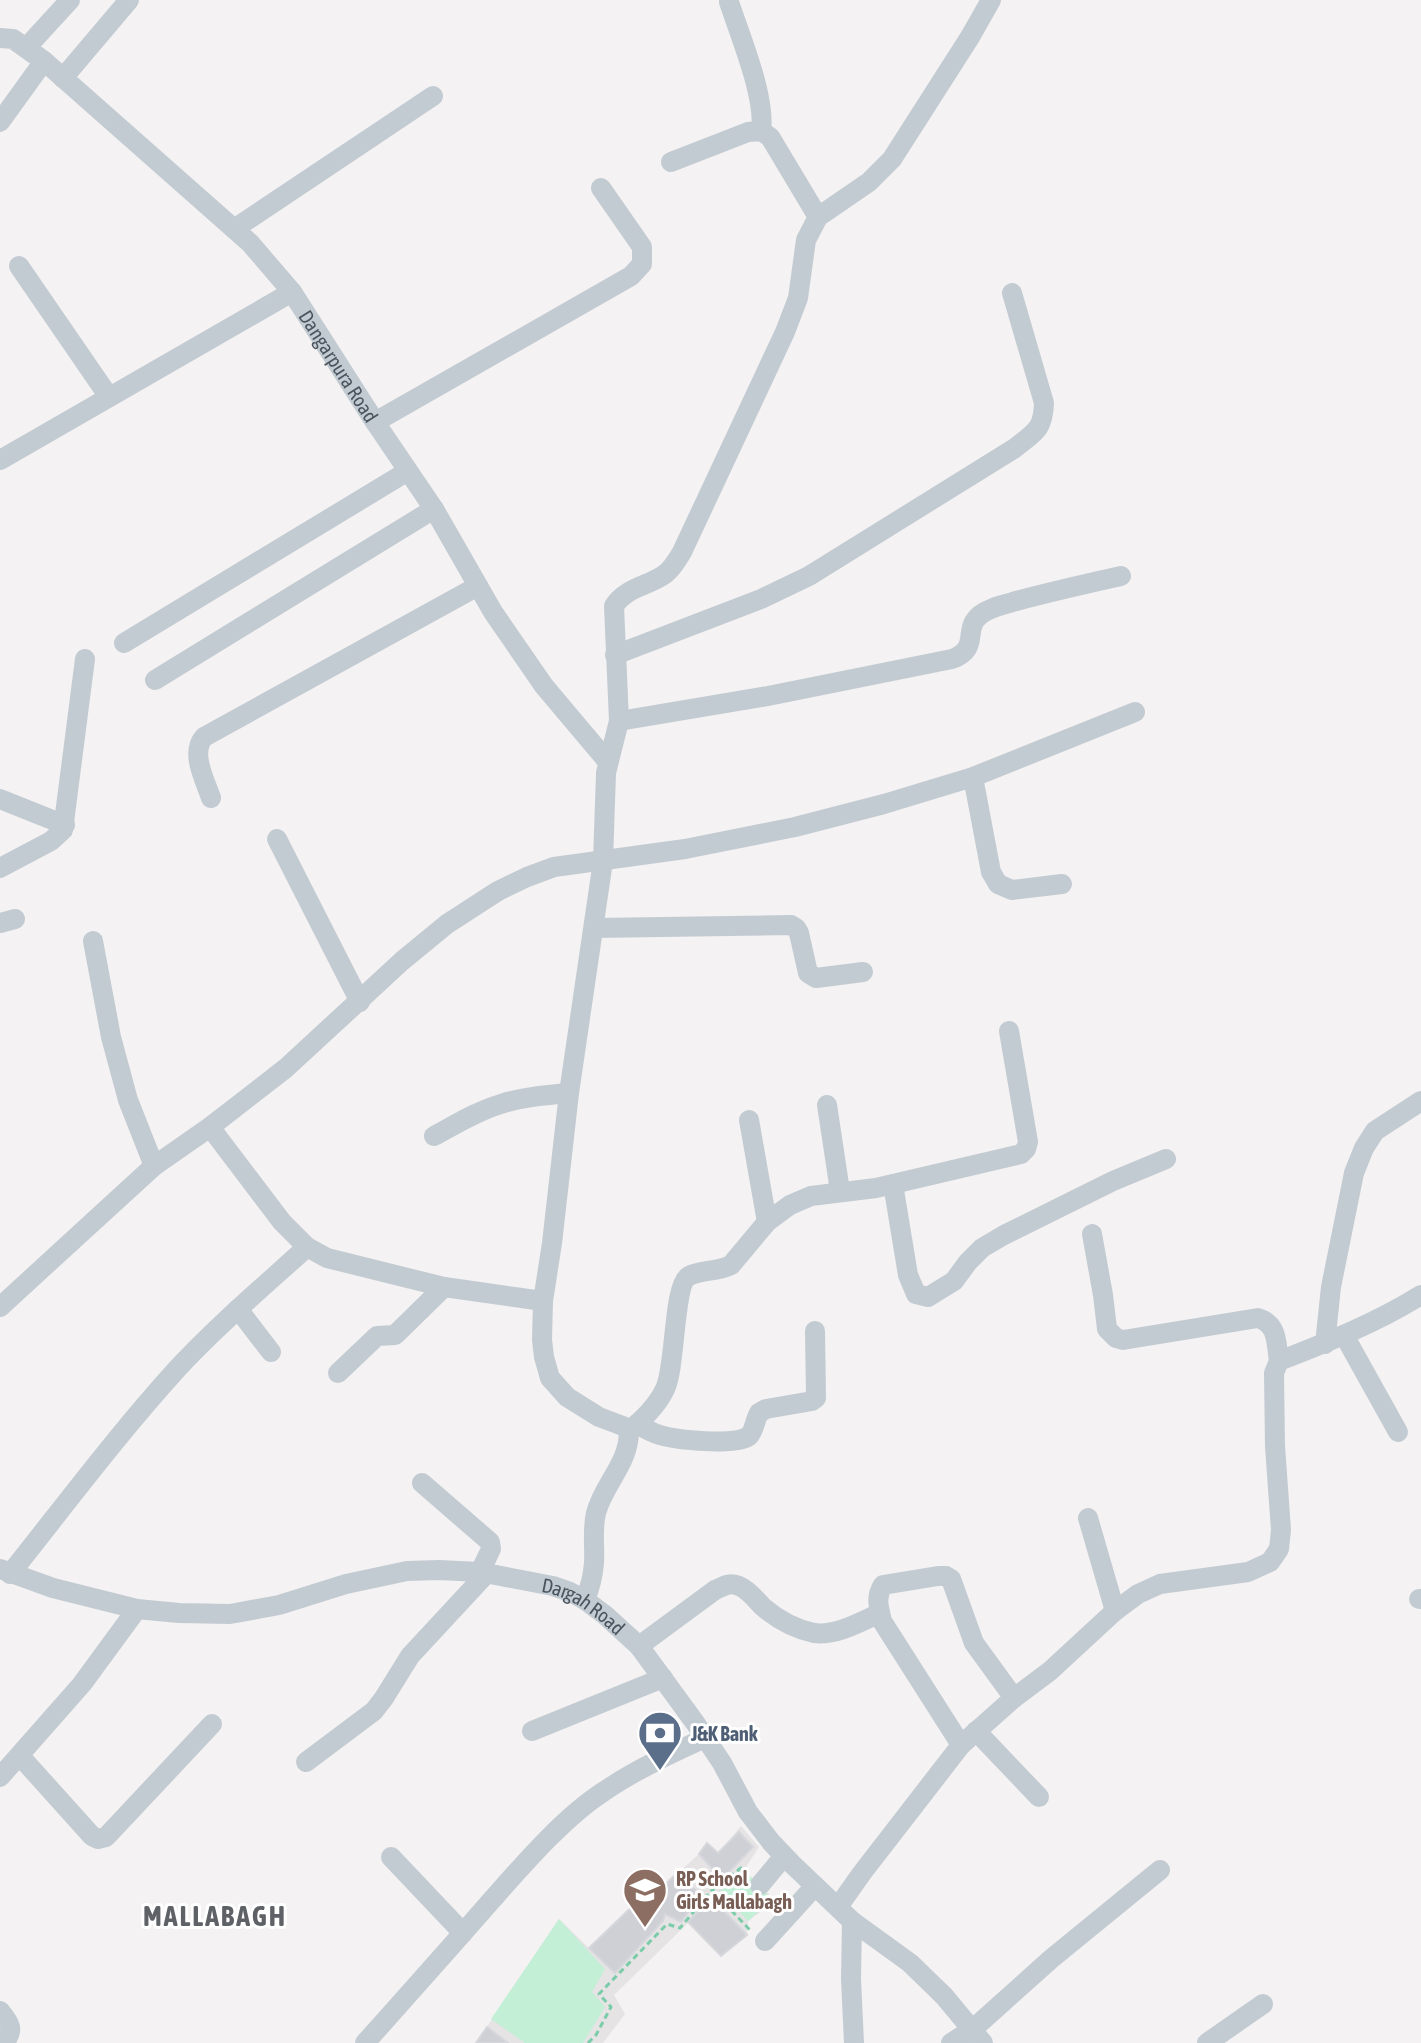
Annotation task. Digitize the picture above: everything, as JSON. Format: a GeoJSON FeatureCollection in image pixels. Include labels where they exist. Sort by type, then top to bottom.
{"type":"FeatureCollection","features":[{"type":"Feature","properties":{"kind":"street"},"geometry":{"type":"LineString","coordinates":[[10,37],[70,0]]}},
{"type":"Feature","properties":{"kind":"street"},"geometry":{"type":"LineString","coordinates":[[63,78],[129,0]]}},
{"type":"Feature","properties":{"kind":"street"},"geometry":{"type":"LineString","coordinates":[[815,1331],[816,1398],[766,1409],[759,1413],[751,1434],[724,1441],[658,1435],[599,1417],[567,1397],[550,1378],[544,1357],[543,1301],[603,861],[608,762],[619,721],[614,606],[631,589],[665,574],[682,552],[785,332],[798,298],[806,240],[818,217],[869,182],[892,159],[991,0]]}},
{"type":"Feature","properties":{"kind":"street"},"geometry":{"type":"LineString","coordinates":[[729,2],[758,92],[761,131]]}},
{"type":"Feature","properties":{"kind":"street","name":"Dangarpura Road"},"geometry":{"type":"LineString","coordinates":[[10,37],[44,61],[250,243],[292,292],[434,509],[493,612],[544,686],[608,762]]}},
{"type":"Feature","properties":{"kind":"street"},"geometry":{"type":"LineString","coordinates":[[0,122],[44,61]]}},
{"type":"Feature","properties":{"kind":"street"},"geometry":{"type":"LineString","coordinates":[[234,229],[433,96]]}},
{"type":"Feature","properties":{"kind":"street"},"geometry":{"type":"LineString","coordinates":[[671,162],[748,132],[761,131],[770,137],[818,217]]}},
{"type":"Feature","properties":{"kind":"street"},"geometry":{"type":"LineString","coordinates":[[375,422],[631,276],[642,264],[642,247],[601,188]]}},
{"type":"Feature","properties":{"kind":"street"},"geometry":{"type":"LineString","coordinates":[[19,266],[109,397]]}},
{"type":"Feature","properties":{"kind":"street"},"geometry":{"type":"LineString","coordinates":[[1,458],[292,292]]}},
{"type":"Feature","properties":{"kind":"street"},"geometry":{"type":"LineString","coordinates":[[615,655],[761,599],[809,576],[1015,448],[1037,431],[1043,421],[1044,403],[1012,293]]}},
{"type":"Feature","properties":{"kind":"street"},"geometry":{"type":"LineString","coordinates":[[124,643],[408,471]]}},
{"type":"Feature","properties":{"kind":"street"},"geometry":{"type":"LineString","coordinates":[[155,680],[434,509]]}},
{"type":"Feature","properties":{"kind":"street"},"geometry":{"type":"LineString","coordinates":[[619,721],[768,696],[952,659],[963,655],[970,645],[970,632],[977,616],[990,609],[1059,589],[1121,576]]}},
{"type":"Feature","properties":{"kind":"street"},"geometry":{"type":"LineString","coordinates":[[211,798],[197,755],[198,744],[204,737],[478,586]]}},
{"type":"Feature","properties":{"kind":"street"},"geometry":{"type":"LineString","coordinates":[[0,868],[51,841],[65,825],[85,659]]}},
{"type":"Feature","properties":{"kind":"street"},"geometry":{"type":"LineString","coordinates":[[0,1307],[154,1166],[286,1068],[402,961],[447,924],[498,891],[554,867],[685,849],[795,827],[884,804],[973,777],[1135,712]]}},
{"type":"Feature","properties":{"kind":"street"},"geometry":{"type":"LineString","coordinates":[[973,777],[991,872],[998,884],[1012,890],[1062,884]]}},
{"type":"Feature","properties":{"kind":"street"},"geometry":{"type":"LineString","coordinates":[[0,799],[65,825]]}},
{"type":"Feature","properties":{"kind":"street"},"geometry":{"type":"LineString","coordinates":[[277,839],[360,1002]]}},
{"type":"Feature","properties":{"kind":"street"},"geometry":{"type":"LineString","coordinates":[[594,928],[791,925],[799,933],[811,976],[863,972]]}},
{"type":"Feature","properties":{"kind":"street"},"geometry":{"type":"LineString","coordinates":[[93,941],[111,1037],[128,1100],[154,1166]]}},
{"type":"Feature","properties":{"kind":"street"},"geometry":{"type":"LineString","coordinates":[[585,1600],[593,1572],[596,1514],[600,1501],[624,1460],[633,1428],[648,1415],[665,1390],[670,1374],[678,1296],[683,1282],[689,1276],[731,1265],[767,1222],[790,1205],[811,1196],[876,1188],[1021,1154],[1028,1142],[1009,1031]]}},
{"type":"Feature","properties":{"kind":"street"},"geometry":{"type":"LineString","coordinates":[[434,1136],[499,1104],[569,1093]]}},
{"type":"Feature","properties":{"kind":"street"},"geometry":{"type":"LineString","coordinates":[[1325,1344],[1331,1287],[1354,1173],[1375,1131],[1421,1101]]}},
{"type":"Feature","properties":{"kind":"street"},"geometry":{"type":"LineString","coordinates":[[827,1105],[840,1191]]}},
{"type":"Feature","properties":{"kind":"street"},"geometry":{"type":"LineString","coordinates":[[749,1120],[767,1222]]}},
{"type":"Feature","properties":{"kind":"street"},"geometry":{"type":"LineString","coordinates":[[210,1127],[282,1222],[307,1247],[327,1258],[444,1287],[543,1301]]}},
{"type":"Feature","properties":{"kind":"street"},"geometry":{"type":"LineString","coordinates":[[893,1184],[908,1275],[916,1294],[928,1297],[954,1281],[982,1248],[1004,1235],[1113,1181],[1166,1159]]}},
{"type":"Feature","properties":{"kind":"street"},"geometry":{"type":"LineString","coordinates":[[854,2043],[845,1914],[968,1738],[1138,1594],[1160,1584],[1248,1572],[1270,1562],[1279,1549],[1281,1530],[1274,1373],[1279,1361],[1273,1327],[1268,1321],[1258,1318],[1123,1340],[1110,1334],[1092,1234]]}},
{"type":"Feature","properties":{"kind":"street"},"geometry":{"type":"LineString","coordinates":[[5,1572],[169,1379],[238,1309],[307,1247]]}},
{"type":"Feature","properties":{"kind":"street"},"geometry":{"type":"LineString","coordinates":[[338,1373],[377,1336],[395,1335],[444,1287]]}},
{"type":"Feature","properties":{"kind":"street"},"geometry":{"type":"LineString","coordinates":[[1279,1361],[1389,1315],[1421,1295]]}},
{"type":"Feature","properties":{"kind":"street"},"geometry":{"type":"LineString","coordinates":[[238,1309],[271,1352]]}},
{"type":"Feature","properties":{"kind":"street"},"geometry":{"type":"LineString","coordinates":[[1344,1335],[1398,1432]]}},
{"type":"Feature","properties":{"kind":"street"},"geometry":{"type":"LineString","coordinates":[[306,1762],[374,1711],[410,1656],[484,1572],[490,1542],[422,1483]]}},
{"type":"Feature","properties":{"kind":"street"},"geometry":{"type":"LineString","coordinates":[[1088,1518],[1115,1611]]}},
{"type":"Feature","properties":{"kind":"street","name":"Dargah Road"},"geometry":{"type":"LineString","coordinates":[[5,1572],[53,1588],[137,1609],[179,1613],[230,1614],[279,1605],[346,1584],[407,1571],[484,1572],[570,1592],[585,1600],[639,1646],[722,1763],[748,1812],[784,1856],[845,1914],[910,1963],[978,2036]]}},
{"type":"Feature","properties":{"kind":"street"},"geometry":{"type":"LineString","coordinates":[[1014,1698],[974,1643],[951,1579],[938,1576],[883,1585],[879,1591],[878,1605],[882,1621],[968,1738],[1039,1797]]}},
{"type":"Feature","properties":{"kind":"street"},"geometry":{"type":"LineString","coordinates":[[639,1646],[727,1584],[738,1585],[776,1617],[814,1633],[842,1630],[880,1613]]}},
{"type":"Feature","properties":{"kind":"street"},"geometry":{"type":"LineString","coordinates":[[0,1777],[82,1684],[137,1609]]}},
{"type":"Feature","properties":{"kind":"street"},"geometry":{"type":"LineString","coordinates":[[532,1731],[663,1678]]}},
{"type":"Feature","properties":{"kind":"street"},"geometry":{"type":"LineString","coordinates":[[20,1756],[98,1839],[106,1837],[212,1724]]}},
{"type":"Feature","properties":{"kind":"street"},"geometry":{"type":"LineString","coordinates":[[365,2043],[522,1867],[580,1809],[628,1777],[705,1738]]}},
{"type":"Feature","properties":{"kind":"street"},"geometry":{"type":"LineString","coordinates":[[760,1885],[784,1856]]}},
{"type":"Feature","properties":{"kind":"street"},"geometry":{"type":"LineString","coordinates":[[391,1857],[463,1933]]}},
{"type":"Feature","properties":{"kind":"street"},"geometry":{"type":"LineString","coordinates":[[951,2043],[978,2036],[1051,1959],[1160,1870]]}},
{"type":"Feature","properties":{"kind":"street"},"geometry":{"type":"LineString","coordinates":[[758,1936],[815,1886]]}},
{"type":"Feature","properties":{"kind":"street"},"geometry":{"type":"LineString","coordinates":[[1207,2043],[1263,2004]]}},
{"type":"Feature","properties":{"kind":"street"},"geometry":{"type":"LineString","coordinates":[[0,2011],[12,2029],[4,2043]]}},
{"type":"Feature","properties":{"kind":"path"},"geometry":{"type":"LineString","coordinates":[[588,2043],[596,2035],[611,2007],[599,1994],[667,1924],[680,1928],[712,1890],[741,1868],[760,1885]]}},
{"type":"Feature","properties":{"kind":"path"},"geometry":{"type":"LineString","coordinates":[[712,1890],[758,1936]]}},
{"type":"Feature","properties":{"kind":"shaded area","name":"RP School Girls Mallabagh"},"geometry":{"type":"Polygon","coordinates":[[[741,1826],[759,1847],[744,1870],[776,1901],[748,1921],[747,1935],[721,1956],[688,1923],[614,1995],[625,2014],[603,2043],[476,2043],[559,1919],[589,1948],[643,1896],[650,1898],[707,1843],[718,1853],[741,1826]]]}},
{"type":"Feature","properties":{"kind":"green space"},"geometry":{"type":"Polygon","coordinates":[[[744,1870],[772,1899],[748,1921],[720,1891],[744,1870]]]}},
{"type":"Feature","properties":{"kind":"green space"},"geometry":{"type":"Polygon","coordinates":[[[559,1919],[605,1969],[592,1992],[605,2007],[583,2043],[525,2043],[491,2019],[559,1919]]]}},
{"type":"Feature","properties":{"kind":"building"},"geometry":{"type":"Polygon","coordinates":[[[739,1832],[753,1847],[722,1879],[699,1854],[707,1843],[718,1853],[739,1832]]]}},
{"type":"Feature","properties":{"kind":"building","name":"RP School Girls Mallabagh"},"geometry":{"type":"Polygon","coordinates":[[[675,1875],[701,1894],[681,1922],[665,1914],[663,1921],[615,1973],[589,1948],[643,1896],[654,1910],[650,1899],[675,1875]]]}},
{"type":"Feature","properties":{"kind":"building"},"geometry":{"type":"Polygon","coordinates":[[[711,1898],[747,1935],[721,1956],[688,1922],[711,1898]]]}},
{"type":"Feature","properties":{"kind":"building"},"geometry":{"type":"Polygon","coordinates":[[[487,2027],[508,2043],[476,2043],[487,2027]]]}},
{"type":"Feature","properties":{"kind":"place","name":"J&K Bank"},"geometry":{"type":"Point","coordinates":[660,1772]}},
{"type":"Feature","properties":{"kind":"place","name":"RP School Girls Mallabagh"},"geometry":{"type":"Point","coordinates":[645,1929]}},
{"type":"Feature","properties":{"kind":"district","name":"MALLABAGH"},"geometry":{"type":"Point","coordinates":[215,1916]}}]}
